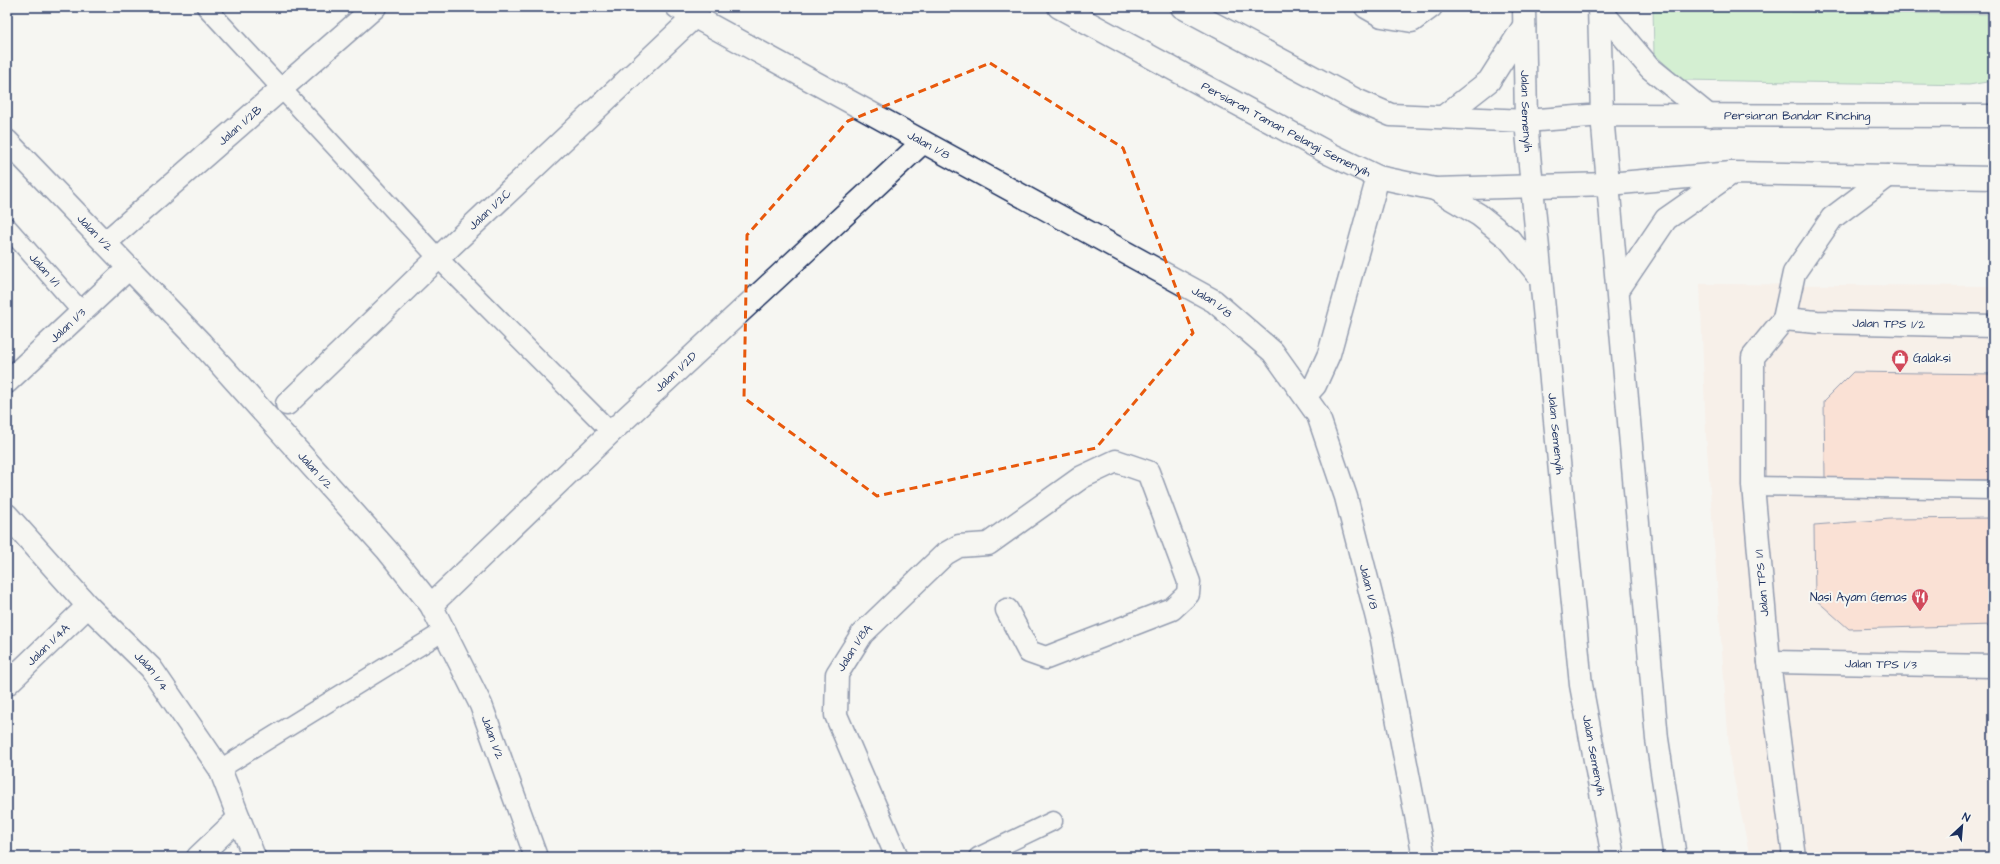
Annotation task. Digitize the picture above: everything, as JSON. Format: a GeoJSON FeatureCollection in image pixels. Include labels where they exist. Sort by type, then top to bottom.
{"type":"FeatureCollection","features":[{"type":"Feature","properties":{"kind":"street","name":"Jalan 1/2B"},"geometry":{"type":"LineString","coordinates":[[105,243],[375,7]]}},
{"type":"Feature","properties":{"kind":"street","name":"Persiaran Taman Pelangi Semenyih"},"geometry":{"type":"LineString","coordinates":[[1059,7],[1330,154],[1378,177],[1435,189],[1609,184]]}},
{"type":"Feature","properties":{"kind":"street"},"geometry":{"type":"LineString","coordinates":[[1182,7],[1354,99],[1391,115],[1526,121]]}},
{"type":"Feature","properties":{"kind":"street"},"geometry":{"type":"LineString","coordinates":[[1366,7],[1382,16],[1412,21],[1430,7]]}},
{"type":"Feature","properties":{"kind":"street"},"geometry":{"type":"LineString","coordinates":[[1599,8],[1602,115],[1657,740],[1674,857]]}},
{"type":"Feature","properties":{"kind":"street"},"geometry":{"type":"LineString","coordinates":[[1599,8],[1650,68],[1709,116]]}},
{"type":"Feature","properties":{"kind":"street","name":"Jalan 1/8"},"geometry":{"type":"LineString","coordinates":[[685,12],[1214,301],[1273,352],[1318,415],[1348,505],[1381,634],[1424,857]]}},
{"type":"Feature","properties":{"kind":"street","name":"Jalan 1/2C"},"geometry":{"type":"LineString","coordinates":[[287,404],[438,258],[685,12]]}},
{"type":"Feature","properties":{"kind":"street"},"geometry":{"type":"LineString","coordinates":[[1442,117],[1489,81],[1524,16]]}},
{"type":"Feature","properties":{"kind":"street","name":"Jalan Semenyih"},"geometry":{"type":"LineString","coordinates":[[1524,16],[1526,121],[1581,685],[1613,857]]}},
{"type":"Feature","properties":{"kind":"street","name":"Persiaran Bandar Rinching"},"geometry":{"type":"LineString","coordinates":[[1526,121],[1602,115],[1993,116]]}},
{"type":"Feature","properties":{"kind":"street","name":"Jalan 1/2"},"geometry":{"type":"LineString","coordinates":[[7,141],[201,343],[382,544],[431,605],[481,705],[536,857]]}},
{"type":"Feature","properties":{"kind":"street","name":"Jalan 1/2D"},"geometry":{"type":"LineString","coordinates":[[431,605],[611,432],[923,142]]}},
{"type":"Feature","properties":{"kind":"street"},"geometry":{"type":"LineString","coordinates":[[1609,184],[1732,173],[1993,178]]}},
{"type":"Feature","properties":{"kind":"street"},"geometry":{"type":"LineString","coordinates":[[1618,290],[1666,219],[1732,173]]}},
{"type":"Feature","properties":{"kind":"street"},"geometry":{"type":"LineString","coordinates":[[1784,320],[1794,273],[1832,218],[1888,176]]}},
{"type":"Feature","properties":{"kind":"street"},"geometry":{"type":"LineString","coordinates":[[1304,396],[1315,385],[1329,354],[1378,177]]}},
{"type":"Feature","properties":{"kind":"street"},"geometry":{"type":"LineString","coordinates":[[1435,189],[1479,214],[1509,239],[1541,278]]}},
{"type":"Feature","properties":{"kind":"street","name":"Jalan 1/3"},"geometry":{"type":"LineString","coordinates":[[7,382],[129,268]]}},
{"type":"Feature","properties":{"kind":"street","name":"Jalan TPS 1/2"},"geometry":{"type":"LineString","coordinates":[[1784,320],[1993,326]]}},
{"type":"Feature","properties":{"kind":"street","name":"Jalan TPS 1/1"},"geometry":{"type":"LineString","coordinates":[[1784,320],[1753,357],[1753,486],[1769,662],[1794,857]]}},
{"type":"Feature","properties":{"kind":"street","name":"Jalan 1/8A"},"geometry":{"type":"LineString","coordinates":[[897,857],[836,715],[837,674],[862,634],[945,554],[959,546],[988,544],[1082,477],[1116,461],[1148,472],[1189,582],[1188,594],[1172,609],[1046,658],[1029,652],[1007,610]]}},
{"type":"Feature","properties":{"kind":"street","name":"Jalan 1/4"},"geometry":{"type":"LineString","coordinates":[[7,515],[88,606],[151,668],[220,769],[254,857]]}},
{"type":"Feature","properties":{"kind":"street","name":"Jalan 1/4A"},"geometry":{"type":"LineString","coordinates":[[7,684],[88,606]]}},
{"type":"Feature","properties":{"kind":"street","name":"Jalan TPS 1/3"},"geometry":{"type":"LineString","coordinates":[[1769,662],[1993,666]]}},
{"type":"Feature","properties":{"kind":"street"},"geometry":{"type":"LineString","coordinates":[[198,857],[239,818]]}},
{"type":"Feature","properties":{"kind":"lane"},"geometry":{"type":"LineString","coordinates":[[206,7],[281,90],[438,258],[611,432]]}},
{"type":"Feature","properties":{"kind":"lane","name":"Jalan 1/1"},"geometry":{"type":"LineString","coordinates":[[7,228],[82,312]]}},
{"type":"Feature","properties":{"kind":"lane"},"geometry":{"type":"LineString","coordinates":[[1753,486],[1993,490]]}},
{"type":"Feature","properties":{"kind":"lane"},"geometry":{"type":"LineString","coordinates":[[220,769],[444,631]]}},
{"type":"Feature","properties":{"kind":"lane"},"geometry":{"type":"LineString","coordinates":[[978,857],[1053,821]]}},
{"type":"Feature","properties":{"kind":"highlighted area"},"geometry":{"type":"Polygon","coordinates":[[[990,63],[1123,148],[1193,333],[1096,448],[877,496],[744,398],[747,235],[848,121],[990,63]]]}},
{"type":"Feature","properties":{"kind":"shaded area"},"geometry":{"type":"Polygon","coordinates":[[[1700,284],[1993,286],[1993,857],[1750,857],[1730,760],[1706,435],[1700,284]]]}},
{"type":"Feature","properties":{"kind":"green space"},"geometry":{"type":"Polygon","coordinates":[[[1653,7],[1779,7],[1792,12],[1993,14],[1993,81],[1969,85],[1683,80],[1654,54],[1653,7]]]}},
{"type":"Feature","properties":{"kind":"building"},"geometry":{"type":"Polygon","coordinates":[[[1853,372],[1993,374],[1993,480],[1825,479],[1824,401],[1853,372]]]}},
{"type":"Feature","properties":{"kind":"building"},"geometry":{"type":"Polygon","coordinates":[[[1993,518],[1993,625],[1849,629],[1815,599],[1814,525],[1891,519],[1993,518]]]}},
{"type":"Feature","properties":{"kind":"place","name":"Galaksi"},"geometry":{"type":"Point","coordinates":[1900,373]}},
{"type":"Feature","properties":{"kind":"place","name":"Nasi Ayam Gemas"},"geometry":{"type":"Point","coordinates":[1920,612]}}]}
